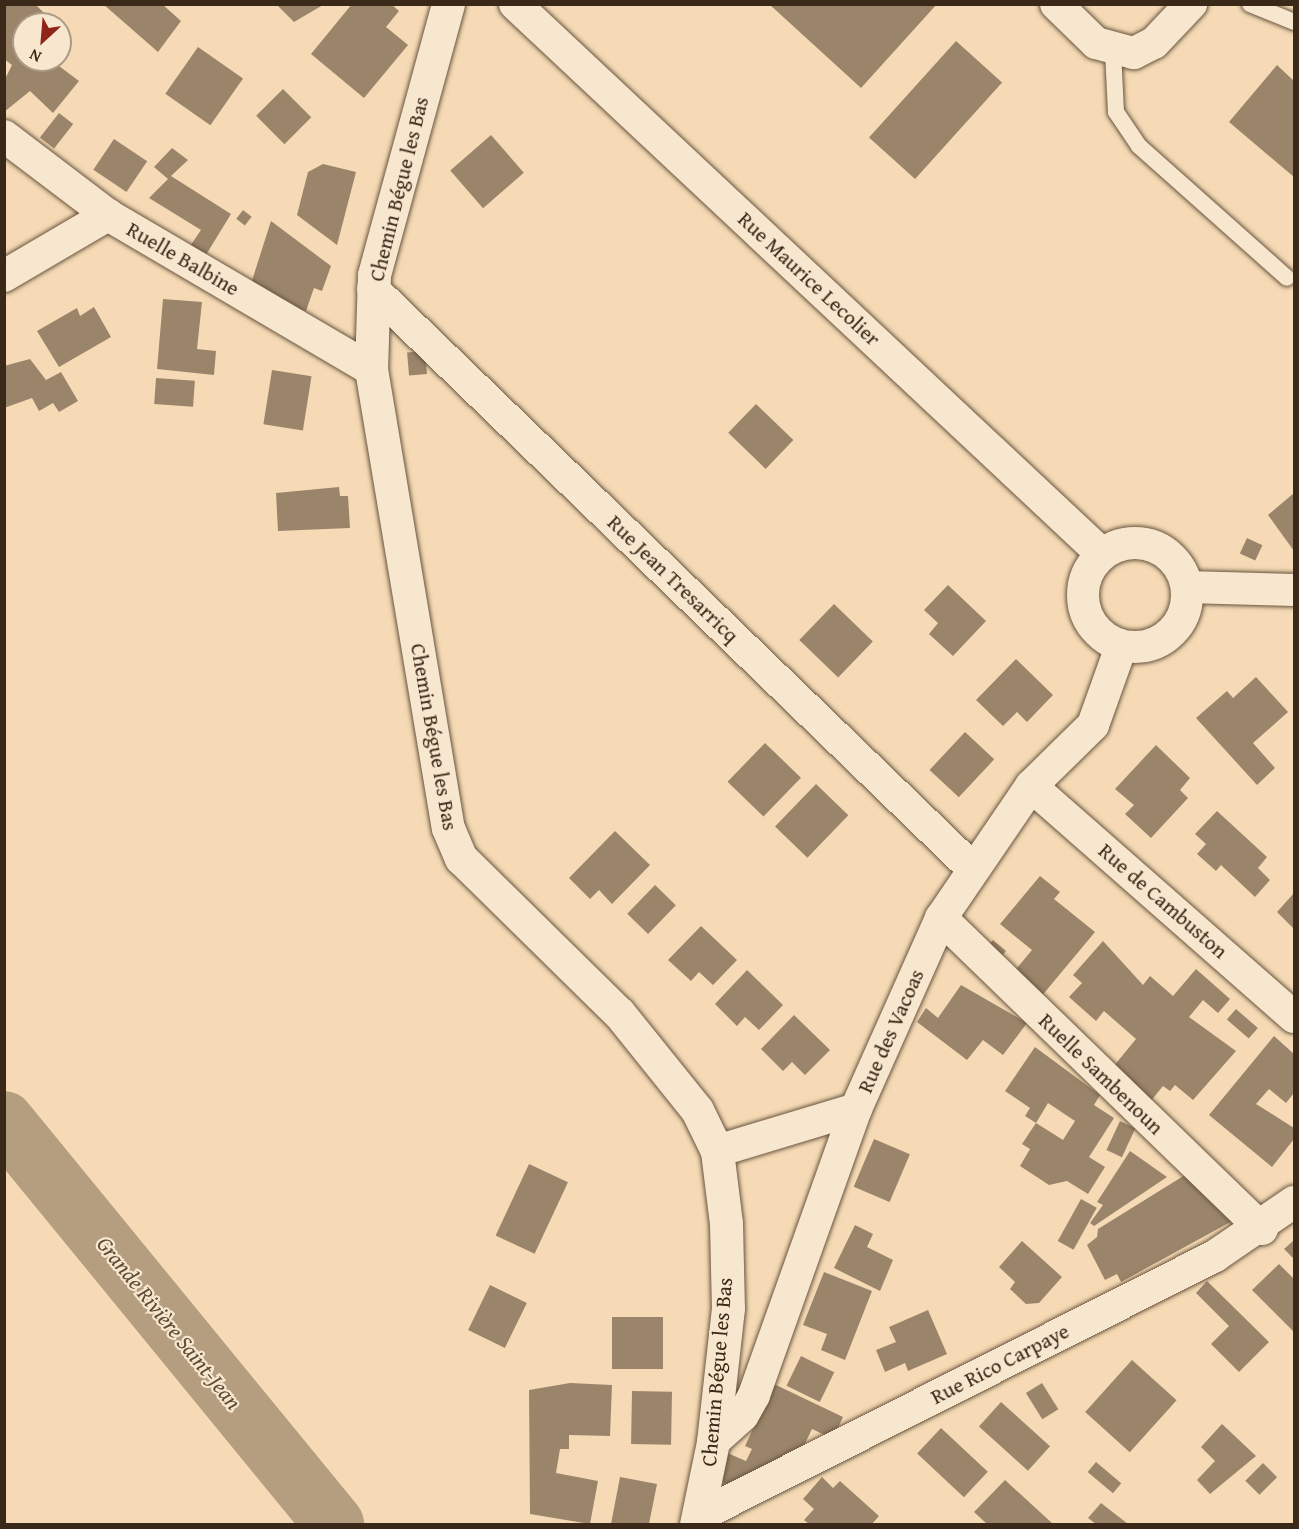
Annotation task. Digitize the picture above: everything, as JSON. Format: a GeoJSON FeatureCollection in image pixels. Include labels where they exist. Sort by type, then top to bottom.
{"type":"FeatureCollection","features":[{"type":"Feature","properties":{"kind":"street","name":"Chemin Bégue les Bas"},"geometry":{"type":"LineString","coordinates":[[447,4],[373,289],[371,369],[448,828],[461,858],[619,1013],[697,1110],[717,1150],[726,1223],[728,1308],[712,1442],[706,1522]]}},
{"type":"Feature","properties":{"kind":"street","name":"Rue Maurice Lecolier"},"geometry":{"type":"LineString","coordinates":[[515,4],[1102,554]]}},
{"type":"Feature","properties":{"kind":"street"},"geometry":{"type":"LineString","coordinates":[[1056,4],[1113,51],[1134,52],[1154,43],[1191,4]]}},
{"type":"Feature","properties":{"kind":"street","name":"Ruelle Balbine"},"geometry":{"type":"LineString","coordinates":[[4,136],[108,215],[371,369]]}},
{"type":"Feature","properties":{"kind":"street"},"geometry":{"type":"LineString","coordinates":[[4,276],[108,215]]}},
{"type":"Feature","properties":{"kind":"street","name":"Rue Jean Tresarricq"},"geometry":{"type":"LineString","coordinates":[[373,289],[973,869]]}},
{"type":"Feature","properties":{"kind":"street"},"geometry":{"type":"LineString","coordinates":[[1144,543],[1164,551],[1179,566],[1187,587],[1182,614],[1166,637],[1121,647],[1095,627],[1086,609],[1083,589],[1102,554],[1121,544],[1144,543]]}},
{"type":"Feature","properties":{"kind":"street"},"geometry":{"type":"LineString","coordinates":[[1187,587],[1294,590]]}},
{"type":"Feature","properties":{"kind":"street","name":"Rue des Vacoas"},"geometry":{"type":"LineString","coordinates":[[712,1442],[728,1431],[754,1395],[856,1109],[941,918],[1031,786],[1093,725],[1121,647]]}},
{"type":"Feature","properties":{"kind":"street","name":"Rue de Cambuston"},"geometry":{"type":"LineString","coordinates":[[1031,786],[1294,1017]]}},
{"type":"Feature","properties":{"kind":"street","name":"Ruelle Sambenoun"},"geometry":{"type":"LineString","coordinates":[[941,918],[1262,1229]]}},
{"type":"Feature","properties":{"kind":"street"},"geometry":{"type":"LineString","coordinates":[[717,1150],[856,1109]]}},
{"type":"Feature","properties":{"kind":"street","name":"Rue Rico Carpaye"},"geometry":{"type":"LineString","coordinates":[[706,1522],[1262,1229],[1294,1202]]}},
{"type":"Feature","properties":{"kind":"lane"},"geometry":{"type":"LineString","coordinates":[[1250,4],[1294,22]]}},
{"type":"Feature","properties":{"kind":"lane"},"geometry":{"type":"LineString","coordinates":[[1113,51],[1116,112],[1138,146],[1287,278]]}},
{"type":"Feature","properties":{"kind":"building"},"geometry":{"type":"Polygon","coordinates":[[[4,4],[35,4],[43,12],[12,12],[12,65],[4,59],[4,4]]]}},
{"type":"Feature","properties":{"kind":"building"},"geometry":{"type":"Polygon","coordinates":[[[103,4],[162,4],[181,21],[158,52],[103,4]]]}},
{"type":"Feature","properties":{"kind":"building"},"geometry":{"type":"Polygon","coordinates":[[[352,4],[391,4],[399,11],[386,27],[408,45],[364,98],[311,54],[352,4]]]}},
{"type":"Feature","properties":{"kind":"building"},"geometry":{"type":"Polygon","coordinates":[[[769,4],[937,4],[861,88],[769,4]]]}},
{"type":"Feature","properties":{"kind":"building"},"geometry":{"type":"Polygon","coordinates":[[[277,5],[323,5],[294,22],[277,5]]]}},
{"type":"Feature","properties":{"kind":"building"},"geometry":{"type":"Polygon","coordinates":[[[956,41],[1002,82],[915,179],[869,138],[956,41]]]}},
{"type":"Feature","properties":{"kind":"building"},"geometry":{"type":"Polygon","coordinates":[[[198,47],[243,79],[210,125],[165,94],[198,47]]]}},
{"type":"Feature","properties":{"kind":"building"},"geometry":{"type":"Polygon","coordinates":[[[12,65],[12,72],[67,72],[79,81],[53,113],[30,91],[4,112],[4,81],[12,65]]]}},
{"type":"Feature","properties":{"kind":"building"},"geometry":{"type":"Polygon","coordinates":[[[1277,65],[1294,81],[1294,177],[1229,122],[1277,65]]]}},
{"type":"Feature","properties":{"kind":"building"},"geometry":{"type":"Polygon","coordinates":[[[283,89],[311,117],[284,144],[256,116],[283,89]]]}},
{"type":"Feature","properties":{"kind":"building"},"geometry":{"type":"Polygon","coordinates":[[[59,113],[73,124],[54,149],[40,137],[59,113]]]}},
{"type":"Feature","properties":{"kind":"building"},"geometry":{"type":"Polygon","coordinates":[[[491,135],[524,173],[483,208],[450,170],[491,135]]]}},
{"type":"Feature","properties":{"kind":"building"},"geometry":{"type":"Polygon","coordinates":[[[114,139],[147,161],[126,192],[93,170],[114,139]]]}},
{"type":"Feature","properties":{"kind":"building"},"geometry":{"type":"Polygon","coordinates":[[[172,148],[188,160],[171,176],[231,214],[201,263],[186,252],[201,230],[149,198],[168,179],[154,167],[172,148]]]}},
{"type":"Feature","properties":{"kind":"building"},"geometry":{"type":"Polygon","coordinates":[[[323,164],[356,172],[337,245],[297,215],[308,172],[323,164]]]}},
{"type":"Feature","properties":{"kind":"building"},"geometry":{"type":"Polygon","coordinates":[[[243,210],[252,217],[245,225],[236,219],[243,210]]]}},
{"type":"Feature","properties":{"kind":"building"},"geometry":{"type":"Polygon","coordinates":[[[271,221],[331,266],[322,291],[314,288],[306,311],[248,293],[271,221]]]}},
{"type":"Feature","properties":{"kind":"building"},"geometry":{"type":"Polygon","coordinates":[[[163,299],[202,302],[197,349],[216,351],[214,375],[157,369],[163,299]]]}},
{"type":"Feature","properties":{"kind":"building"},"geometry":{"type":"Polygon","coordinates":[[[94,307],[111,337],[59,367],[37,331],[77,308],[80,316],[94,307]]]}},
{"type":"Feature","properties":{"kind":"building"},"geometry":{"type":"Polygon","coordinates":[[[425,351],[427,374],[409,375],[407,353],[425,351]]]}},
{"type":"Feature","properties":{"kind":"building"},"geometry":{"type":"Polygon","coordinates":[[[30,359],[46,380],[61,372],[78,401],[59,412],[53,403],[39,411],[32,398],[4,408],[4,366],[30,359]]]}},
{"type":"Feature","properties":{"kind":"building"},"geometry":{"type":"Polygon","coordinates":[[[272,370],[312,376],[303,431],[263,424],[272,370]]]}},
{"type":"Feature","properties":{"kind":"building"},"geometry":{"type":"Polygon","coordinates":[[[156,378],[195,381],[193,407],[154,404],[156,378]]]}},
{"type":"Feature","properties":{"kind":"building"},"geometry":{"type":"Polygon","coordinates":[[[756,404],[793,440],[766,469],[728,433],[756,404]]]}},
{"type":"Feature","properties":{"kind":"building"},"geometry":{"type":"Polygon","coordinates":[[[339,487],[340,496],[348,496],[350,528],[278,531],[276,493],[339,487]]]}},
{"type":"Feature","properties":{"kind":"building"},"geometry":{"type":"Polygon","coordinates":[[[1294,493],[1294,551],[1268,515],[1294,493]]]}},
{"type":"Feature","properties":{"kind":"building"},"geometry":{"type":"Polygon","coordinates":[[[1247,538],[1262,545],[1255,561],[1240,553],[1247,538]]]}},
{"type":"Feature","properties":{"kind":"building"},"geometry":{"type":"Polygon","coordinates":[[[948,585],[986,621],[953,656],[929,634],[938,623],[924,610],[948,585]]]}},
{"type":"Feature","properties":{"kind":"building"},"geometry":{"type":"Polygon","coordinates":[[[834,604],[873,642],[838,677],[799,640],[834,604]]]}},
{"type":"Feature","properties":{"kind":"building"},"geometry":{"type":"Polygon","coordinates":[[[1016,659],[1053,695],[1027,722],[1017,712],[1003,726],[976,700],[1016,659]]]}},
{"type":"Feature","properties":{"kind":"building"},"geometry":{"type":"Polygon","coordinates":[[[1256,677],[1288,712],[1253,743],[1275,768],[1257,785],[1196,718],[1227,691],[1233,698],[1256,677]]]}},
{"type":"Feature","properties":{"kind":"building"},"geometry":{"type":"Polygon","coordinates":[[[965,732],[994,759],[959,797],[930,770],[965,732]]]}},
{"type":"Feature","properties":{"kind":"building"},"geometry":{"type":"Polygon","coordinates":[[[765,743],[801,778],[763,817],[727,782],[765,743]]]}},
{"type":"Feature","properties":{"kind":"building"},"geometry":{"type":"Polygon","coordinates":[[[1156,745],[1190,778],[1180,790],[1188,798],[1151,838],[1125,814],[1134,805],[1115,789],[1156,745]]]}},
{"type":"Feature","properties":{"kind":"building"},"geometry":{"type":"Polygon","coordinates":[[[816,784],[848,815],[807,858],[775,826],[816,784]]]}},
{"type":"Feature","properties":{"kind":"building"},"geometry":{"type":"Polygon","coordinates":[[[1217,811],[1267,857],[1258,868],[1270,880],[1255,897],[1221,865],[1216,871],[1197,854],[1206,844],[1195,834],[1217,811]]]}},
{"type":"Feature","properties":{"kind":"building"},"geometry":{"type":"Polygon","coordinates":[[[615,831],[650,865],[612,904],[599,890],[590,899],[569,878],[615,831]]]}},
{"type":"Feature","properties":{"kind":"building"},"geometry":{"type":"Polygon","coordinates":[[[1040,876],[1060,892],[1054,899],[1095,932],[1040,998],[1012,974],[1032,950],[1000,924],[1040,876]]]}},
{"type":"Feature","properties":{"kind":"building"},"geometry":{"type":"Polygon","coordinates":[[[655,885],[676,905],[648,934],[627,914],[655,885]]]}},
{"type":"Feature","properties":{"kind":"building"},"geometry":{"type":"Polygon","coordinates":[[[1294,893],[1294,929],[1277,912],[1294,893]]]}},
{"type":"Feature","properties":{"kind":"building"},"geometry":{"type":"Polygon","coordinates":[[[701,926],[737,960],[713,985],[699,972],[691,981],[668,960],[701,926]]]}},
{"type":"Feature","properties":{"kind":"building"},"geometry":{"type":"Polygon","coordinates":[[[993,940],[1006,951],[999,959],[986,948],[993,940]]]}},
{"type":"Feature","properties":{"kind":"building"},"geometry":{"type":"Polygon","coordinates":[[[1103,941],[1143,985],[1150,976],[1173,996],[1196,969],[1230,999],[1218,1013],[1203,1000],[1189,1017],[1236,1051],[1193,1100],[1175,1085],[1170,1091],[1163,1086],[1150,1102],[1113,1067],[1136,1039],[1104,1011],[1096,1021],[1069,997],[1082,983],[1073,975],[1103,941]]]}},
{"type":"Feature","properties":{"kind":"building"},"geometry":{"type":"Polygon","coordinates":[[[747,970],[783,1005],[759,1030],[745,1017],[737,1026],[715,1004],[747,970]]]}},
{"type":"Feature","properties":{"kind":"building"},"geometry":{"type":"Polygon","coordinates":[[[961,985],[1027,1023],[1003,1055],[983,1040],[967,1060],[917,1022],[926,1008],[938,1018],[961,985]]]}},
{"type":"Feature","properties":{"kind":"building"},"geometry":{"type":"Polygon","coordinates":[[[1236,1009],[1258,1028],[1249,1039],[1227,1020],[1236,1009]]]}},
{"type":"Feature","properties":{"kind":"building"},"geometry":{"type":"Polygon","coordinates":[[[794,1015],[830,1050],[805,1075],[792,1062],[783,1071],[761,1049],[794,1015]]]}},
{"type":"Feature","properties":{"kind":"building"},"geometry":{"type":"Polygon","coordinates":[[[1274,1036],[1294,1054],[1294,1093],[1286,1103],[1269,1089],[1256,1104],[1294,1128],[1294,1139],[1272,1167],[1209,1115],[1274,1036]]]}},
{"type":"Feature","properties":{"kind":"building"},"geometry":{"type":"Polygon","coordinates":[[[1035,1047],[1100,1095],[1094,1105],[1114,1118],[1089,1157],[1105,1167],[1088,1194],[1067,1181],[1049,1185],[1020,1166],[1030,1149],[1022,1144],[1036,1123],[1025,1116],[1030,1108],[1005,1091],[1035,1047]],[[1048,1103],[1036,1123],[1063,1140],[1075,1121],[1048,1103]]]}},
{"type":"Feature","properties":{"kind":"building"},"geometry":{"type":"Polygon","coordinates":[[[1120,1121],[1135,1128],[1122,1157],[1106,1150],[1120,1121]]]}},
{"type":"Feature","properties":{"kind":"building"},"geometry":{"type":"Polygon","coordinates":[[[874,1139],[910,1154],[890,1202],[854,1187],[874,1139]]]}},
{"type":"Feature","properties":{"kind":"building"},"geometry":{"type":"Polygon","coordinates":[[[1130,1151],[1167,1177],[1094,1226],[1090,1223],[1103,1205],[1097,1202],[1130,1151]]]}},
{"type":"Feature","properties":{"kind":"building"},"geometry":{"type":"Polygon","coordinates":[[[529,1164],[568,1182],[535,1254],[496,1236],[529,1164]]]}},
{"type":"Feature","properties":{"kind":"building"},"geometry":{"type":"Polygon","coordinates":[[[1185,1175],[1234,1220],[1121,1282],[1117,1274],[1105,1280],[1087,1245],[1097,1237],[1098,1229],[1185,1175]]]}},
{"type":"Feature","properties":{"kind":"building"},"geometry":{"type":"Polygon","coordinates":[[[1081,1199],[1097,1208],[1073,1250],[1058,1241],[1081,1199]]]}},
{"type":"Feature","properties":{"kind":"building"},"geometry":{"type":"Polygon","coordinates":[[[855,1225],[873,1234],[867,1247],[893,1260],[880,1291],[834,1268],[855,1225]]]}},
{"type":"Feature","properties":{"kind":"building"},"geometry":{"type":"Polygon","coordinates":[[[1294,1240],[1294,1259],[1284,1249],[1294,1240]]]}},
{"type":"Feature","properties":{"kind":"building"},"geometry":{"type":"Polygon","coordinates":[[[1022,1241],[1062,1277],[1039,1303],[1026,1304],[1010,1289],[1015,1282],[999,1267],[1022,1241]]]}},
{"type":"Feature","properties":{"kind":"building"},"geometry":{"type":"Polygon","coordinates":[[[1279,1264],[1294,1279],[1294,1332],[1252,1290],[1279,1264]]]}},
{"type":"Feature","properties":{"kind":"building"},"geometry":{"type":"Polygon","coordinates":[[[824,1272],[872,1291],[845,1360],[821,1350],[827,1334],[803,1325],[824,1272]]]}},
{"type":"Feature","properties":{"kind":"building"},"geometry":{"type":"Polygon","coordinates":[[[1207,1281],[1269,1342],[1239,1372],[1211,1344],[1229,1326],[1196,1293],[1207,1281]]]}},
{"type":"Feature","properties":{"kind":"building"},"geometry":{"type":"Polygon","coordinates":[[[490,1285],[527,1303],[505,1348],[468,1330],[490,1285]]]}},
{"type":"Feature","properties":{"kind":"building"},"geometry":{"type":"Polygon","coordinates":[[[928,1310],[947,1354],[908,1371],[905,1363],[885,1372],[876,1350],[896,1342],[889,1327],[928,1310]]]}},
{"type":"Feature","properties":{"kind":"building"},"geometry":{"type":"Polygon","coordinates":[[[612,1317],[663,1317],[663,1369],[612,1369],[612,1317]]]}},
{"type":"Feature","properties":{"kind":"building"},"geometry":{"type":"Polygon","coordinates":[[[801,1356],[834,1372],[820,1402],[787,1386],[801,1356]]]}},
{"type":"Feature","properties":{"kind":"building"},"geometry":{"type":"Polygon","coordinates":[[[1132,1360],[1177,1400],[1130,1452],[1085,1412],[1132,1360]]]}},
{"type":"Feature","properties":{"kind":"building"},"geometry":{"type":"Polygon","coordinates":[[[570,1383],[612,1385],[610,1436],[569,1435],[569,1449],[560,1449],[556,1473],[598,1481],[590,1524],[530,1514],[529,1390],[570,1383]]]}},
{"type":"Feature","properties":{"kind":"building"},"geometry":{"type":"Polygon","coordinates":[[[1042,1383],[1058,1409],[1042,1419],[1026,1393],[1042,1383]]]}},
{"type":"Feature","properties":{"kind":"building"},"geometry":{"type":"Polygon","coordinates":[[[774,1384],[843,1417],[833,1439],[812,1429],[798,1458],[732,1487],[717,1479],[725,1452],[746,1461],[752,1449],[745,1446],[774,1384]]]}},
{"type":"Feature","properties":{"kind":"building"},"geometry":{"type":"Polygon","coordinates":[[[632,1391],[672,1392],[671,1445],[631,1444],[632,1391]]]}},
{"type":"Feature","properties":{"kind":"building"},"geometry":{"type":"Polygon","coordinates":[[[1001,1402],[1050,1446],[1028,1471],[979,1427],[1001,1402]]]}},
{"type":"Feature","properties":{"kind":"building"},"geometry":{"type":"Polygon","coordinates":[[[1222,1424],[1256,1456],[1210,1494],[1197,1480],[1215,1461],[1201,1447],[1222,1424]]]}},
{"type":"Feature","properties":{"kind":"building"},"geometry":{"type":"Polygon","coordinates":[[[941,1428],[988,1472],[964,1497],[917,1454],[941,1428]]]}},
{"type":"Feature","properties":{"kind":"building"},"geometry":{"type":"Polygon","coordinates":[[[1096,1462],[1121,1483],[1113,1493],[1088,1472],[1096,1462]]]}},
{"type":"Feature","properties":{"kind":"building"},"geometry":{"type":"Polygon","coordinates":[[[1263,1463],[1277,1477],[1259,1495],[1245,1481],[1263,1463]]]}},
{"type":"Feature","properties":{"kind":"building"},"geometry":{"type":"Polygon","coordinates":[[[620,1477],[657,1484],[649,1524],[611,1524],[620,1477]]]}},
{"type":"Feature","properties":{"kind":"building"},"geometry":{"type":"Polygon","coordinates":[[[822,1477],[833,1488],[840,1481],[879,1516],[872,1524],[809,1524],[804,1520],[814,1509],[803,1499],[822,1477]]]}},
{"type":"Feature","properties":{"kind":"building"},"geometry":{"type":"Polygon","coordinates":[[[1005,1480],[1053,1524],[987,1524],[974,1512],[1005,1480]]]}},
{"type":"Feature","properties":{"kind":"building"},"geometry":{"type":"Polygon","coordinates":[[[1101,1503],[1128,1524],[1096,1524],[1088,1518],[1101,1503]]]}},
{"type":"Feature","properties":{"kind":"waterway","name":"Grande Rivière Saint-Jean"},"geometry":{"type":"LineString","coordinates":[[4,1121],[334,1524]]}}]}
